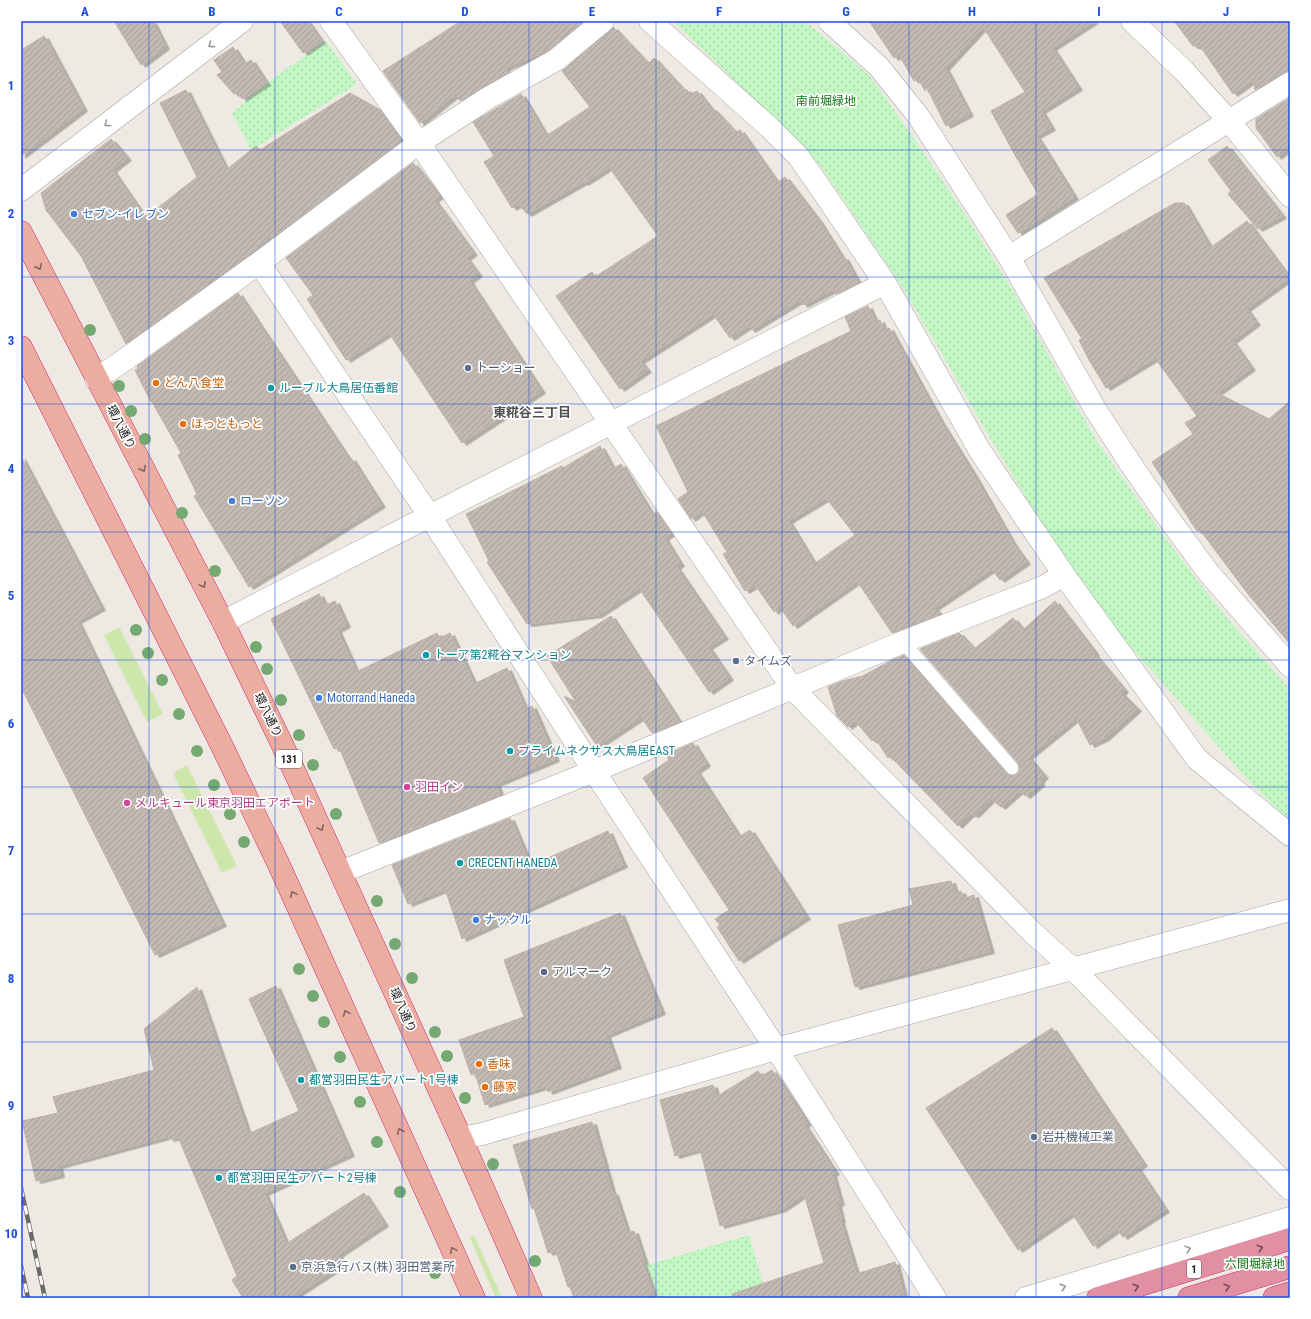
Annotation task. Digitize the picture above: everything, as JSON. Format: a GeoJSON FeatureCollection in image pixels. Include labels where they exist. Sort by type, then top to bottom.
{"type":"FeatureCollection","features":[{"type":"Feature","properties":{"kind":"highway","name":"環八通り"},"geometry":{"type":"LineString","coordinates":[[21,232],[223,622],[282,744],[341,872],[531,1298]]}},
{"type":"Feature","properties":{"kind":"highway"},"geometry":{"type":"LineString","coordinates":[[21,347],[222,746],[279,865],[474,1298]]}},
{"type":"Feature","properties":{"kind":"highway","name":"1"},"geometry":{"type":"LineString","coordinates":[[1098,1298],[1290,1239]]}},
{"type":"Feature","properties":{"kind":"highway"},"geometry":{"type":"LineString","coordinates":[[1190,1298],[1290,1267]]}},
{"type":"Feature","properties":{"kind":"highway"},"geometry":{"type":"LineString","coordinates":[[1274,1298],[1290,1293]]}},
{"type":"Feature","properties":{"kind":"street"},"geometry":{"type":"LineString","coordinates":[[21,190],[242,21]]}},
{"type":"Feature","properties":{"kind":"street"},"geometry":{"type":"LineString","coordinates":[[331,21],[419,143],[793,689],[1290,1189]]}},
{"type":"Feature","properties":{"kind":"street"},"geometry":{"type":"LineString","coordinates":[[96,379],[259,263],[419,143],[488,98],[556,60],[603,21]]}},
{"type":"Feature","properties":{"kind":"street"},"geometry":{"type":"LineString","coordinates":[[650,21],[770,128],[798,156],[885,284],[980,451],[1064,575],[1197,759],[1290,835]]}},
{"type":"Feature","properties":{"kind":"street"},"geometry":{"type":"LineString","coordinates":[[829,21],[879,67],[919,117],[1009,258],[1095,409],[1160,506],[1208,572],[1290,666]]}},
{"type":"Feature","properties":{"kind":"street"},"geometry":{"type":"LineString","coordinates":[[1132,21],[1184,71],[1229,121],[1290,196]]}},
{"type":"Feature","properties":{"kind":"street"},"geometry":{"type":"LineString","coordinates":[[1009,258],[1290,83]]}},
{"type":"Feature","properties":{"kind":"street"},"geometry":{"type":"LineString","coordinates":[[259,263],[429,515],[594,772],[776,1049],[934,1298]]}},
{"type":"Feature","properties":{"kind":"street"},"geometry":{"type":"LineString","coordinates":[[223,622],[429,515],[885,284]]}},
{"type":"Feature","properties":{"kind":"street"},"geometry":{"type":"LineString","coordinates":[[341,872],[594,772],[903,642],[1043,587],[1064,575]]}},
{"type":"Feature","properties":{"kind":"street"},"geometry":{"type":"LineString","coordinates":[[460,1138],[482,1134],[776,1049],[1290,910]]}},
{"type":"Feature","properties":{"kind":"street"},"geometry":{"type":"LineString","coordinates":[[1026,1298],[1290,1218]]}},
{"type":"Feature","properties":{"kind":"lane"},"geometry":{"type":"LineString","coordinates":[[903,642],[1012,768]]}},
{"type":"Feature","properties":{"kind":"green space","name":"南前堀緑地"},"geometry":{"type":"Polygon","coordinates":[[[673,21],[805,21],[869,75],[967,217],[1010,286],[1097,442],[1197,580],[1232,624],[1290,689],[1290,821],[1248,780],[1122,637],[1042,524],[901,285],[822,168],[806,148],[673,21]]]}},
{"type":"Feature","properties":{"kind":"green space"},"geometry":{"type":"Polygon","coordinates":[[[326,41],[357,84],[251,150],[232,113],[275,77],[326,41]]]}},
{"type":"Feature","properties":{"kind":"green space"},"geometry":{"type":"Polygon","coordinates":[[[119,627],[163,714],[147,722],[104,635],[119,627]]]}},
{"type":"Feature","properties":{"kind":"green space"},"geometry":{"type":"Polygon","coordinates":[[[187,765],[237,866],[222,873],[173,773],[187,765]]]}},
{"type":"Feature","properties":{"kind":"green space"},"geometry":{"type":"Polygon","coordinates":[[[474,1235],[502,1298],[496,1298],[470,1238],[474,1235]]]}},
{"type":"Feature","properties":{"kind":"green space"},"geometry":{"type":"Polygon","coordinates":[[[749,1235],[767,1298],[659,1298],[647,1265],[749,1235]]]}},
{"type":"Feature","properties":{"kind":"building"},"geometry":{"type":"Polygon","coordinates":[[[114,21],[152,21],[165,47],[141,65],[114,21]]]}},
{"type":"Feature","properties":{"kind":"building"},"geometry":{"type":"Polygon","coordinates":[[[280,21],[307,21],[321,41],[303,53],[280,21]]]}},
{"type":"Feature","properties":{"kind":"building"},"geometry":{"type":"Polygon","coordinates":[[[461,21],[583,21],[549,50],[505,68],[508,73],[460,101],[456,94],[420,123],[383,71],[461,21]]]}},
{"type":"Feature","properties":{"kind":"building"},"geometry":{"type":"Polygon","coordinates":[[[869,21],[1094,21],[1052,48],[1078,88],[1041,111],[1051,128],[1036,136],[1074,197],[1018,233],[1006,215],[1038,194],[991,111],[1025,92],[983,27],[945,68],[969,114],[946,126],[926,86],[925,91],[918,78],[914,81],[899,55],[894,58],[869,21]]]}},
{"type":"Feature","properties":{"kind":"building"},"geometry":{"type":"Polygon","coordinates":[[[1174,21],[1290,21],[1290,71],[1283,72],[1255,90],[1254,79],[1233,94],[1200,46],[1193,46],[1174,21]]]}},
{"type":"Feature","properties":{"kind":"building"},"geometry":{"type":"Polygon","coordinates":[[[613,27],[648,64],[654,58],[684,91],[686,89],[691,94],[697,91],[711,109],[712,108],[736,133],[740,130],[777,183],[785,177],[818,220],[842,258],[844,257],[858,283],[836,294],[834,289],[803,305],[800,300],[751,330],[748,326],[730,338],[713,314],[640,361],[647,370],[620,389],[556,296],[592,272],[595,277],[658,236],[609,167],[584,183],[583,182],[527,214],[519,204],[512,208],[484,162],[494,156],[473,122],[521,94],[546,136],[590,107],[562,71],[613,27]]]}},
{"type":"Feature","properties":{"kind":"building"},"geometry":{"type":"Polygon","coordinates":[[[44,36],[83,109],[21,156],[21,50],[44,36]]]}},
{"type":"Feature","properties":{"kind":"building"},"geometry":{"type":"Polygon","coordinates":[[[233,47],[244,64],[251,60],[266,83],[242,99],[238,93],[234,94],[217,75],[222,72],[214,60],[233,47]]]}},
{"type":"Feature","properties":{"kind":"building"},"geometry":{"type":"Polygon","coordinates":[[[186,90],[226,170],[256,146],[260,150],[350,93],[380,110],[401,139],[396,143],[397,144],[271,238],[270,237],[231,268],[126,344],[81,256],[46,210],[41,193],[111,139],[127,158],[112,170],[145,218],[197,177],[160,103],[186,90]]]}},
{"type":"Feature","properties":{"kind":"building"},"geometry":{"type":"Polygon","coordinates":[[[1290,98],[1290,147],[1277,157],[1256,128],[1256,119],[1290,98]]]}},
{"type":"Feature","properties":{"kind":"building"},"geometry":{"type":"Polygon","coordinates":[[[1227,146],[1282,216],[1258,229],[1228,194],[1231,191],[1208,160],[1227,146]]]}},
{"type":"Feature","properties":{"kind":"building"},"geometry":{"type":"Polygon","coordinates":[[[413,163],[439,196],[434,200],[473,253],[466,258],[478,274],[469,281],[541,391],[462,443],[389,333],[346,360],[307,299],[313,295],[286,258],[413,163]]]}},
{"type":"Feature","properties":{"kind":"building"},"geometry":{"type":"Polygon","coordinates":[[[1175,203],[1184,203],[1210,248],[1247,221],[1289,278],[1246,309],[1256,323],[1232,341],[1251,368],[1217,393],[1269,419],[1290,401],[1290,644],[1248,594],[1200,530],[1197,531],[1152,462],[1193,434],[1185,423],[1197,416],[1155,358],[1106,388],[1079,340],[1082,339],[1044,278],[1175,203]]]}},
{"type":"Feature","properties":{"kind":"building"},"geometry":{"type":"Polygon","coordinates":[[[238,293],[349,460],[351,458],[381,505],[249,587],[194,496],[197,494],[178,455],[181,453],[151,402],[135,370],[138,369],[137,366],[238,293]]]}},
{"type":"Feature","properties":{"kind":"building"},"geometry":{"type":"Polygon","coordinates":[[[868,306],[875,322],[880,320],[884,331],[889,328],[940,421],[973,474],[1013,544],[1026,562],[1000,580],[992,569],[934,608],[940,614],[892,633],[857,581],[793,626],[780,607],[774,612],[755,585],[745,591],[723,554],[727,552],[702,511],[691,519],[678,499],[688,492],[656,426],[851,331],[845,317],[868,306]],[[826,498],[788,521],[814,564],[855,535],[826,498]]]}},
{"type":"Feature","properties":{"kind":"building"},"geometry":{"type":"Polygon","coordinates":[[[600,446],[613,469],[621,464],[652,515],[657,512],[671,533],[664,538],[680,564],[676,567],[724,637],[708,647],[729,678],[709,692],[639,588],[598,615],[527,624],[487,562],[489,561],[466,514],[562,466],[563,468],[600,446]]]}},
{"type":"Feature","properties":{"kind":"building"},"geometry":{"type":"Polygon","coordinates":[[[21,457],[101,608],[77,621],[222,924],[155,955],[21,687],[21,457]]]}},
{"type":"Feature","properties":{"kind":"building"},"geometry":{"type":"Polygon","coordinates":[[[319,594],[325,606],[335,601],[346,625],[337,630],[356,672],[437,633],[440,638],[450,633],[474,684],[507,668],[525,709],[532,706],[555,759],[496,784],[500,795],[379,843],[339,747],[334,749],[271,619],[319,594]]]}},
{"type":"Feature","properties":{"kind":"building"},"geometry":{"type":"Polygon","coordinates":[[[1055,601],[1095,653],[1094,654],[1124,690],[1121,693],[1137,709],[1105,738],[1090,745],[1076,718],[1028,757],[1044,776],[1040,780],[1040,784],[1026,796],[1019,791],[1001,807],[991,799],[975,815],[970,814],[958,826],[890,756],[888,758],[875,738],[872,741],[857,723],[856,724],[854,722],[848,727],[837,716],[828,687],[842,681],[863,676],[904,655],[1006,773],[1010,776],[1017,774],[1020,770],[1018,763],[920,649],[959,633],[974,649],[1013,618],[1023,630],[1055,601]]]}},
{"type":"Feature","properties":{"kind":"building"},"geometry":{"type":"Polygon","coordinates":[[[611,616],[679,722],[652,733],[641,717],[597,746],[564,696],[576,702],[547,656],[611,616]]]}},
{"type":"Feature","properties":{"kind":"building"},"geometry":{"type":"Polygon","coordinates":[[[693,743],[706,764],[696,771],[739,837],[750,830],[806,917],[739,961],[717,927],[720,925],[715,919],[729,910],[643,778],[669,760],[666,755],[693,743]]]}},
{"type":"Feature","properties":{"kind":"building"},"geometry":{"type":"Polygon","coordinates":[[[510,818],[530,866],[608,831],[623,865],[462,939],[445,889],[408,904],[392,865],[510,818]]]}},
{"type":"Feature","properties":{"kind":"building"},"geometry":{"type":"Polygon","coordinates":[[[951,881],[955,893],[961,891],[963,899],[974,895],[990,951],[855,987],[838,925],[913,905],[909,889],[951,881]]]}},
{"type":"Feature","properties":{"kind":"building"},"geometry":{"type":"Polygon","coordinates":[[[620,913],[661,1012],[606,1035],[617,1066],[548,1092],[546,1086],[485,1105],[475,1073],[471,1075],[459,1040],[524,1017],[504,960],[620,913]]]}},
{"type":"Feature","properties":{"kind":"building"},"geometry":{"type":"Polygon","coordinates":[[[276,986],[350,1154],[264,1193],[286,1244],[364,1193],[384,1224],[338,1255],[343,1264],[291,1298],[243,1298],[232,1280],[237,1276],[178,1137],[169,1139],[169,1136],[58,1166],[60,1175],[36,1181],[22,1121],[58,1113],[53,1097],[154,1070],[144,1029],[197,987],[248,1134],[299,1111],[249,999],[276,986]]]}},
{"type":"Feature","properties":{"kind":"building"},"geometry":{"type":"Polygon","coordinates":[[[1052,1028],[1143,1164],[1137,1168],[1165,1210],[1123,1237],[1117,1229],[1093,1246],[1072,1213],[1018,1250],[926,1108],[1052,1028]]]}},
{"type":"Feature","properties":{"kind":"building"},"geometry":{"type":"Polygon","coordinates":[[[772,1070],[807,1123],[804,1125],[835,1172],[832,1174],[840,1203],[837,1204],[840,1221],[856,1274],[895,1262],[904,1298],[733,1298],[732,1294],[824,1263],[804,1194],[782,1209],[720,1226],[700,1149],[675,1156],[660,1100],[713,1085],[716,1097],[758,1071],[762,1076],[772,1070]]]}},
{"type":"Feature","properties":{"kind":"building"},"geometry":{"type":"Polygon","coordinates":[[[592,1122],[612,1193],[614,1193],[627,1233],[634,1231],[644,1262],[642,1262],[653,1294],[641,1298],[574,1298],[570,1287],[568,1287],[556,1251],[548,1253],[534,1208],[532,1209],[513,1145],[592,1122]]]}},
{"type":"Feature","properties":{"kind":"railway"},"geometry":{"type":"LineString","coordinates":[[21,1188],[45,1298]]}},
{"type":"Feature","properties":{"kind":"railway"},"geometry":{"type":"LineString","coordinates":[[21,1266],[28,1298]]}},
{"type":"Feature","properties":{"kind":"place","name":"セブン-イレブン"},"geometry":{"type":"Point","coordinates":[74,214]}},
{"type":"Feature","properties":{"kind":"place","name":"トーショー"},"geometry":{"type":"Point","coordinates":[468,368]}},
{"type":"Feature","properties":{"kind":"place","name":"どん八食堂"},"geometry":{"type":"Point","coordinates":[156,383]}},
{"type":"Feature","properties":{"kind":"place","name":"ルーブル大鳥居伍番館"},"geometry":{"type":"Point","coordinates":[271,388]}},
{"type":"Feature","properties":{"kind":"place","name":"ほっともっと"},"geometry":{"type":"Point","coordinates":[183,424]}},
{"type":"Feature","properties":{"kind":"place","name":"ローソン"},"geometry":{"type":"Point","coordinates":[232,501]}},
{"type":"Feature","properties":{"kind":"place","name":"トーア第2糀谷マンション"},"geometry":{"type":"Point","coordinates":[426,655]}},
{"type":"Feature","properties":{"kind":"place","name":"タイムズ"},"geometry":{"type":"Point","coordinates":[736,661]}},
{"type":"Feature","properties":{"kind":"place","name":"Motorrand Haneda"},"geometry":{"type":"Point","coordinates":[319,698]}},
{"type":"Feature","properties":{"kind":"place","name":"プライムネクサス大鳥居EAST"},"geometry":{"type":"Point","coordinates":[510,751]}},
{"type":"Feature","properties":{"kind":"place","name":"羽田イン"},"geometry":{"type":"Point","coordinates":[407,787]}},
{"type":"Feature","properties":{"kind":"place","name":"メルキュール東京羽田エアポート"},"geometry":{"type":"Point","coordinates":[127,803]}},
{"type":"Feature","properties":{"kind":"place","name":"CRECENT HANEDA"},"geometry":{"type":"Point","coordinates":[460,863]}},
{"type":"Feature","properties":{"kind":"place","name":"ナックル"},"geometry":{"type":"Point","coordinates":[476,920]}},
{"type":"Feature","properties":{"kind":"place","name":"アルマーク"},"geometry":{"type":"Point","coordinates":[544,972]}},
{"type":"Feature","properties":{"kind":"place","name":"香味"},"geometry":{"type":"Point","coordinates":[479,1064]}},
{"type":"Feature","properties":{"kind":"place","name":"都営羽田民生アパート1号棟"},"geometry":{"type":"Point","coordinates":[301,1080]}},
{"type":"Feature","properties":{"kind":"place","name":"藤家"},"geometry":{"type":"Point","coordinates":[485,1087]}},
{"type":"Feature","properties":{"kind":"place","name":"岩井機械工業"},"geometry":{"type":"Point","coordinates":[1034,1137]}},
{"type":"Feature","properties":{"kind":"place","name":"都営羽田民生アパート2号棟"},"geometry":{"type":"Point","coordinates":[219,1178]}},
{"type":"Feature","properties":{"kind":"place","name":"京浜急行バス(株) 羽田営業所"},"geometry":{"type":"Point","coordinates":[293,1267]}},
{"type":"Feature","properties":{"kind":"district","name":"東糀谷三丁目"},"geometry":{"type":"Point","coordinates":[532,412]}},
{"type":"Feature","properties":{"kind":"park label","name":"六間堀緑地"},"geometry":{"type":"Point","coordinates":[1255,1264]}}]}
